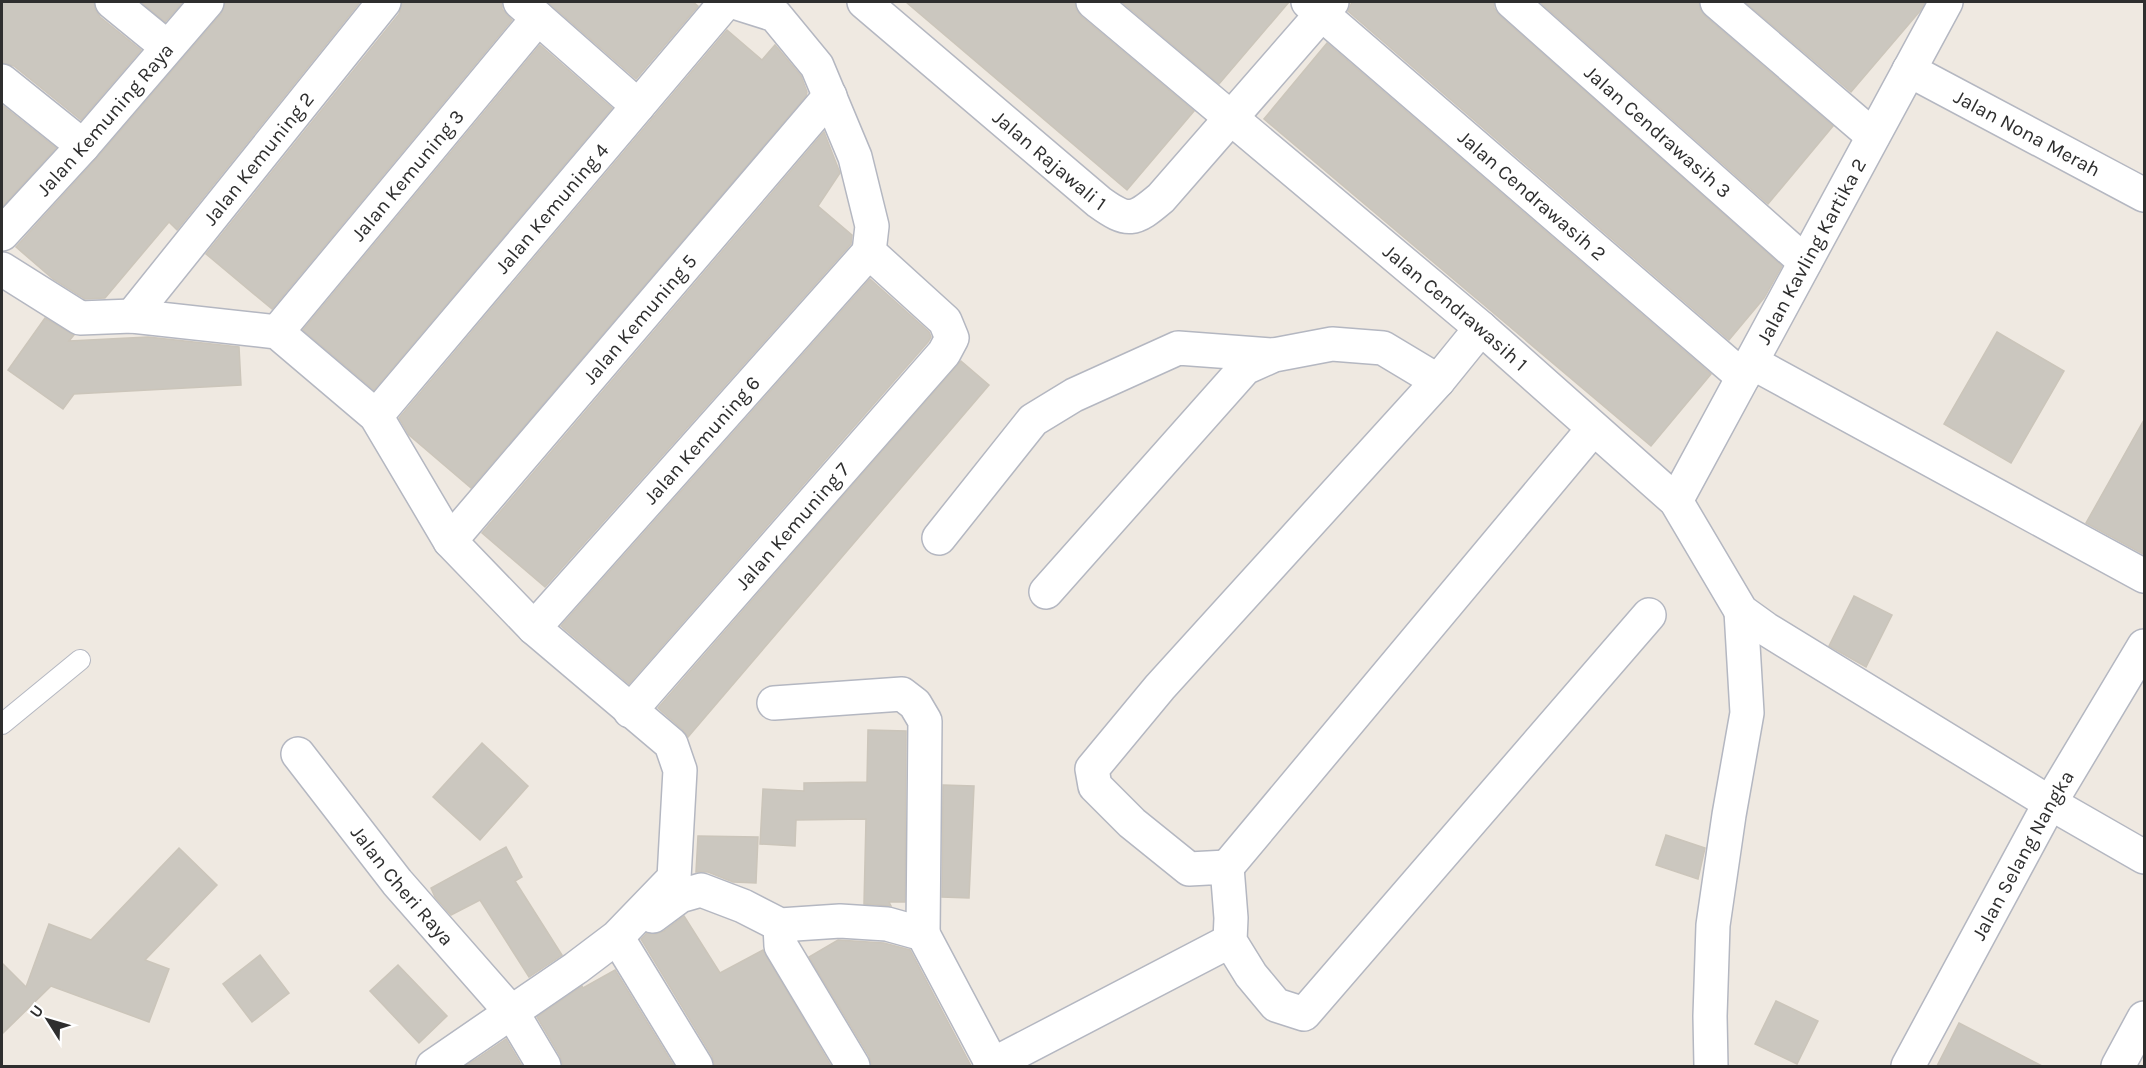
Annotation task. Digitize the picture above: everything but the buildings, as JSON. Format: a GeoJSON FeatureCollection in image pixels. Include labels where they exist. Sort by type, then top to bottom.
{"type":"FeatureCollection","features":[{"type":"Feature","properties":{"kind":"street"},"geometry":{"type":"LineString","coordinates":[[112,2],[167,47]]}},
{"type":"Feature","properties":{"kind":"street","name":"Jalan Kemuning Raya"},"geometry":{"type":"LineString","coordinates":[[2,234],[82,147],[207,2]]}},
{"type":"Feature","properties":{"kind":"street","name":"Jalan Kemuning 2"},"geometry":{"type":"LineString","coordinates":[[132,316],[384,2]]}},
{"type":"Feature","properties":{"kind":"street","name":"Jalan Kemuning 4"},"geometry":{"type":"LineString","coordinates":[[376,416],[726,2]]}},
{"type":"Feature","properties":{"kind":"street"},"geometry":{"type":"LineString","coordinates":[[734,2],[781,8],[817,66],[855,157],[872,226],[869,252]]}},
{"type":"Feature","properties":{"kind":"street","name":"Jalan Rajawali 1"},"geometry":{"type":"LineString","coordinates":[[864,2],[1099,202],[1118,215],[1134,217],[1161,198],[1231,117],[1320,5]]}},
{"type":"Feature","properties":{"kind":"street","name":"Jalan Cendrawasih 1"},"geometry":{"type":"LineString","coordinates":[[1093,2],[1481,328],[1676,501],[1742,611]]}},
{"type":"Feature","properties":{"kind":"street","name":"Jalan Cendrawasih 3"},"geometry":{"type":"LineString","coordinates":[[1512,2],[1805,262]]}},
{"type":"Feature","properties":{"kind":"street"},"geometry":{"type":"LineString","coordinates":[[1717,2],[1874,136]]}},
{"type":"Feature","properties":{"kind":"street","name":"Jalan Cendrawasih 2"},"geometry":{"type":"LineString","coordinates":[[1320,5],[1747,369],[2145,576]]}},
{"type":"Feature","properties":{"kind":"street","name":"Jalan Kavling Kartika 2"},"geometry":{"type":"LineString","coordinates":[[1676,501],[1909,70],[1935,7]]}},
{"type":"Feature","properties":{"kind":"street"},"geometry":{"type":"LineString","coordinates":[[529,10],[638,106]]}},
{"type":"Feature","properties":{"kind":"street","name":"Jalan Kemuning 3"},"geometry":{"type":"LineString","coordinates":[[277,332],[529,10]]}},
{"type":"Feature","properties":{"kind":"street","name":"Jalan Nona Merah"},"geometry":{"type":"LineString","coordinates":[[1909,70],[2145,195]]}},
{"type":"Feature","properties":{"kind":"street"},"geometry":{"type":"LineString","coordinates":[[2,81],[82,147]]}},
{"type":"Feature","properties":{"kind":"street","name":"Jalan Kemuning 5"},"geometry":{"type":"LineString","coordinates":[[450,542],[830,96]]}},
{"type":"Feature","properties":{"kind":"street","name":"Jalan Kemuning 7"},"geometry":{"type":"LineString","coordinates":[[630,711],[944,353],[952,338],[945,321],[869,252]]}},
{"type":"Feature","properties":{"kind":"street","name":"Jalan Kemuning 6"},"geometry":{"type":"LineString","coordinates":[[534,628],[869,252]]}},
{"type":"Feature","properties":{"kind":"street"},"geometry":{"type":"LineString","coordinates":[[2,269],[80,318],[132,316],[277,332],[376,416],[450,542],[534,628],[671,744],[680,770],[677,822],[687,884],[680,897],[641,925],[622,945],[516,1018],[433,1066]]}},
{"type":"Feature","properties":{"kind":"street"},"geometry":{"type":"LineString","coordinates":[[1227,867],[1189,869],[1132,824],[1095,786],[1092,769],[1160,687],[1438,381],[1481,328]]}},
{"type":"Feature","properties":{"kind":"street"},"geometry":{"type":"LineString","coordinates":[[1046,592],[1245,368],[1274,355],[1332,344],[1383,348],[1438,381]]}},
{"type":"Feature","properties":{"kind":"street"},"geometry":{"type":"LineString","coordinates":[[939,538],[1033,420],[1074,395],[1178,348],[1274,355]]}},
{"type":"Feature","properties":{"kind":"street"},"geometry":{"type":"LineString","coordinates":[[1593,429],[1227,867],[1231,918],[1230,941],[1251,975],[1276,1005],[1304,1014],[1649,615]]}},
{"type":"Feature","properties":{"kind":"street"},"geometry":{"type":"LineString","coordinates":[[1742,611],[1776,636],[2050,803],[2145,857]]}},
{"type":"Feature","properties":{"kind":"street"},"geometry":{"type":"LineString","coordinates":[[1711,1066],[1713,925],[1747,713],[1742,611]]}},
{"type":"Feature","properties":{"kind":"street","name":"Jalan Selang Nangka"},"geometry":{"type":"LineString","coordinates":[[1908,1066],[2050,803],[2145,646]]}},
{"type":"Feature","properties":{"kind":"street"},"geometry":{"type":"LineString","coordinates":[[774,703],[902,694],[915,704],[925,721],[923,934],[991,1066],[1230,941]]}},
{"type":"Feature","properties":{"kind":"street","name":"Jalan Cheri Raya"},"geometry":{"type":"LineString","coordinates":[[298,754],[397,882],[516,1018],[544,1066]]}},
{"type":"Feature","properties":{"kind":"street"},"geometry":{"type":"LineString","coordinates":[[459,1066],[617,936],[687,884]]}},
{"type":"Feature","properties":{"kind":"street"},"geometry":{"type":"LineString","coordinates":[[687,884],[743,906],[780,925],[840,921],[887,924],[923,934]]}},
{"type":"Feature","properties":{"kind":"street"},"geometry":{"type":"LineString","coordinates":[[780,925],[781,946],[853,1066]]}},
{"type":"Feature","properties":{"kind":"street"},"geometry":{"type":"LineString","coordinates":[[622,945],[696,1066]]}},
{"type":"Feature","properties":{"kind":"street"},"geometry":{"type":"LineString","coordinates":[[2118,1066],[2145,1018]]}},
{"type":"Feature","properties":{"kind":"lane"},"geometry":{"type":"LineString","coordinates":[[2,724],[80,660]]}}]}
